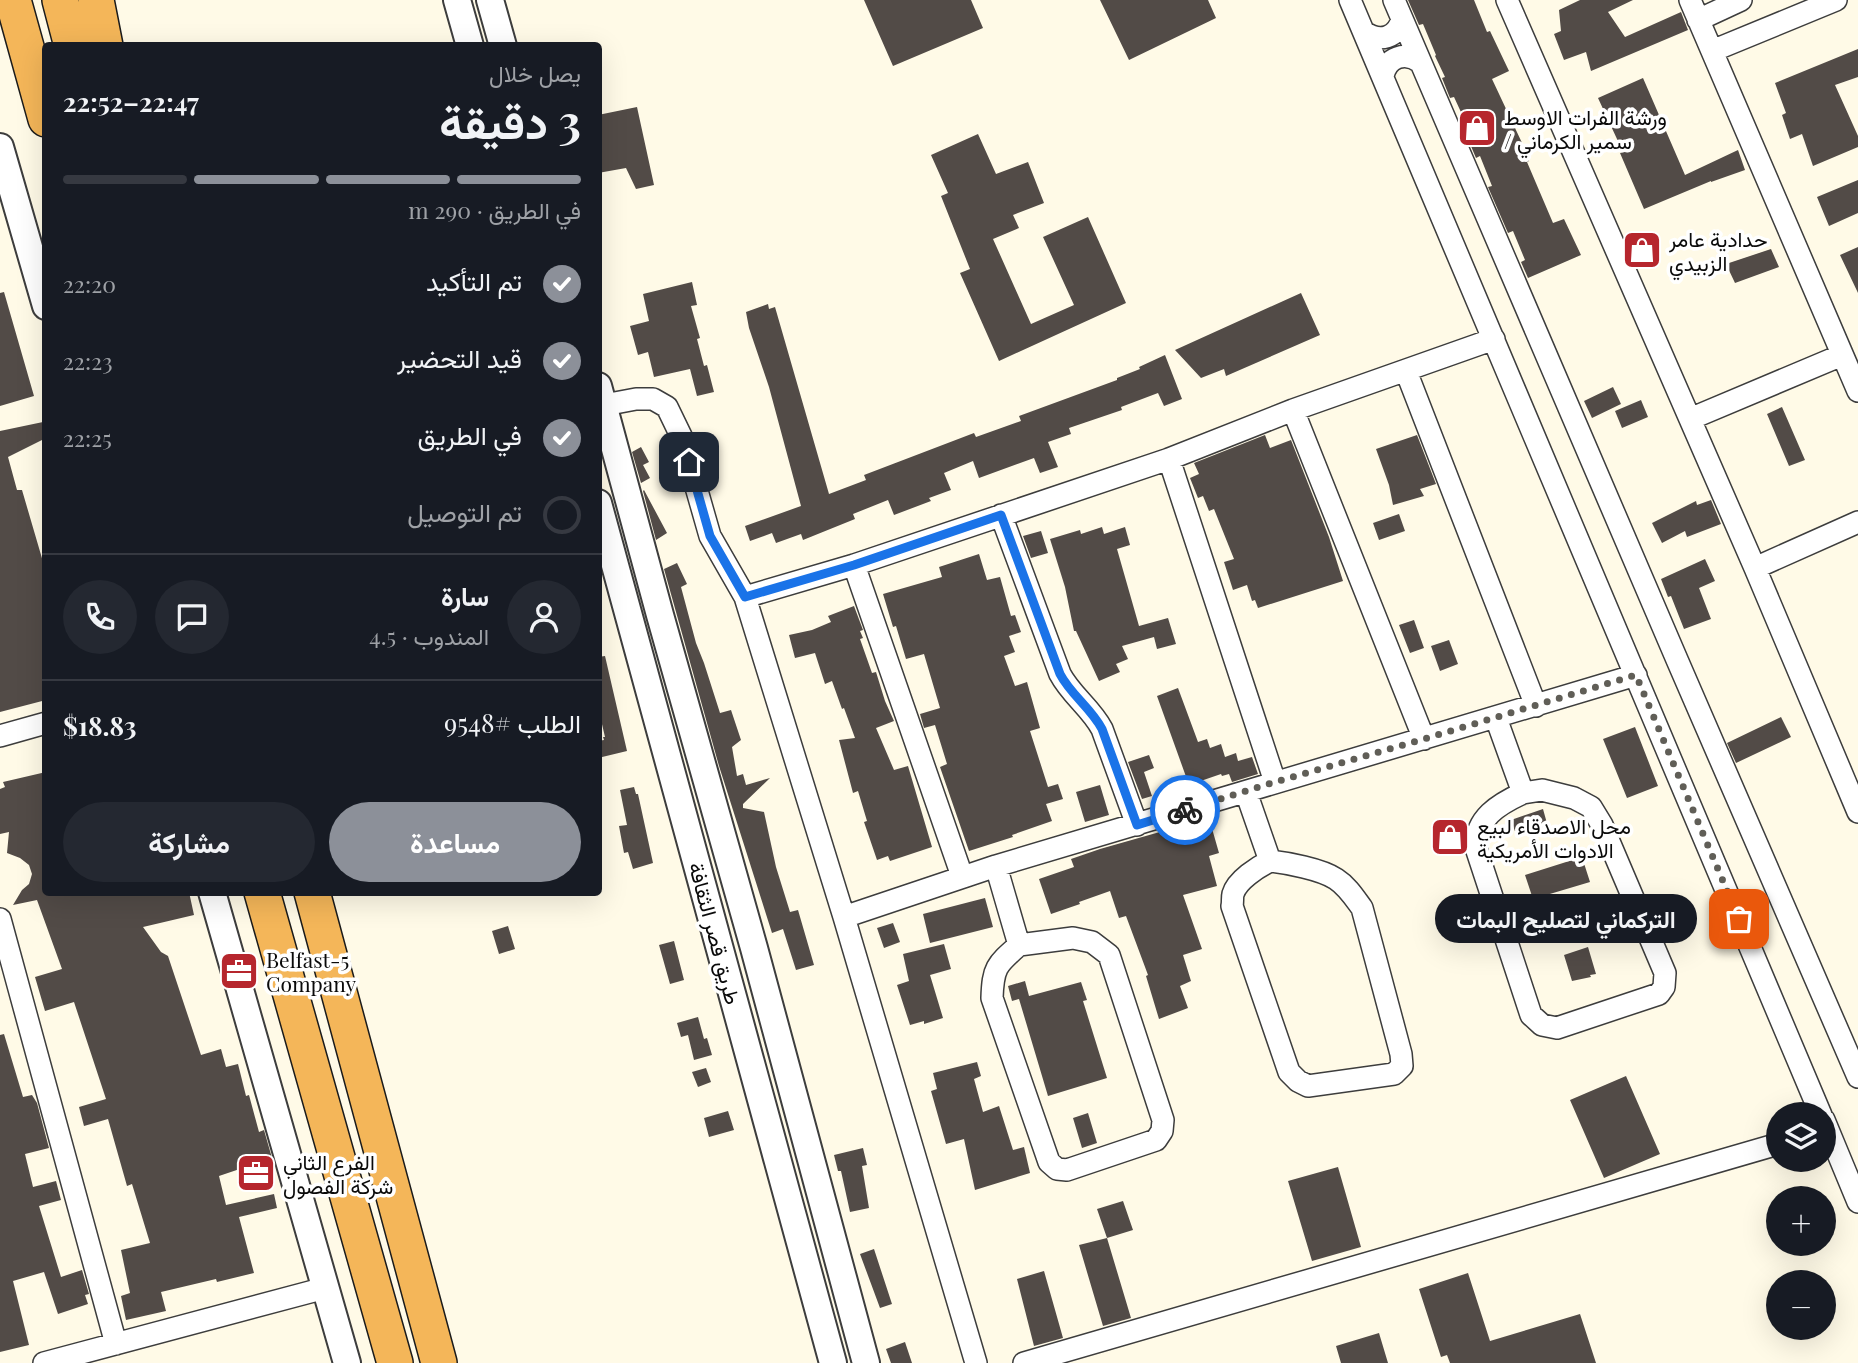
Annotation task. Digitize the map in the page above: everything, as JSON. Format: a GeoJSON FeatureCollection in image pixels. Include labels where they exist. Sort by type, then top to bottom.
{"type":"FeatureCollection","features":[{"type":"Feature","properties":{"kind":"highway"},"geometry":{"type":"LineString","coordinates":[[13,0],[42,105]]}},
{"type":"Feature","properties":{"kind":"highway"},"geometry":{"type":"LineString","coordinates":[[60,0],[71,42]]}},
{"type":"Feature","properties":{"kind":"highway"},"geometry":{"type":"LineString","coordinates":[[96,0],[104,42]]}},
{"type":"Feature","properties":{"kind":"highway"},"geometry":{"type":"LineString","coordinates":[[263,896],[395,1363]]}},
{"type":"Feature","properties":{"kind":"highway"},"geometry":{"type":"LineString","coordinates":[[313,896],[439,1363]]}},
{"type":"Feature","properties":{"kind":"street"},"geometry":{"type":"LineString","coordinates":[[457,0],[469,42]]}},
{"type":"Feature","properties":{"kind":"street"},"geometry":{"type":"LineString","coordinates":[[490,0],[502,42]]}},
{"type":"Feature","properties":{"kind":"street"},"geometry":{"type":"LineString","coordinates":[[1350,0],[1815,1102]]}},
{"type":"Feature","properties":{"kind":"street"},"geometry":{"type":"LineString","coordinates":[[1507,0],[1755,568],[1858,812]]}},
{"type":"Feature","properties":{"kind":"street"},"geometry":{"type":"LineString","coordinates":[[1741,0],[1694,10],[1858,391]]}},
{"type":"Feature","properties":{"kind":"street"},"geometry":{"type":"LineString","coordinates":[[1712,51],[1836,0]]}},
{"type":"Feature","properties":{"kind":"street"},"geometry":{"type":"LineString","coordinates":[[1364,33],[1375,38],[1387,37],[1397,30],[1398,10]]}},
{"type":"Feature","properties":{"kind":"street"},"geometry":{"type":"LineString","coordinates":[[1398,10],[1678,662],[1856,1065]]}},
{"type":"Feature","properties":{"kind":"street"},"geometry":{"type":"LineString","coordinates":[[1384,76],[1388,64],[1398,57],[1410,56],[1420,62]]}},
{"type":"Feature","properties":{"kind":"street"},"geometry":{"type":"LineString","coordinates":[[0,147],[42,292]]}},
{"type":"Feature","properties":{"kind":"street"},"geometry":{"type":"LineString","coordinates":[[745,597],[854,565],[1169,459],[1293,410],[1494,339]]}},
{"type":"Feature","properties":{"kind":"street"},"geometry":{"type":"LineString","coordinates":[[1690,419],[1842,355]]}},
{"type":"Feature","properties":{"kind":"street"},"geometry":{"type":"LineString","coordinates":[[1406,371],[1536,706]]}},
{"type":"Feature","properties":{"kind":"street"},"geometry":{"type":"LineString","coordinates":[[602,396],[653,398],[667,407],[682,438],[710,536],[745,597],[844,917],[976,1363]]}},
{"type":"Feature","properties":{"kind":"street"},"geometry":{"type":"LineString","coordinates":[[602,400],[866,1363]]}},
{"type":"Feature","properties":{"kind":"street"},"geometry":{"type":"LineString","coordinates":[[1293,410],[1424,739]]}},
{"type":"Feature","properties":{"kind":"street"},"geometry":{"type":"LineString","coordinates":[[1169,459],[1275,782]]}},
{"type":"Feature","properties":{"kind":"street"},"geometry":{"type":"LineString","coordinates":[[1001,515],[1060,674],[1102,729],[1137,825]]}},
{"type":"Feature","properties":{"kind":"street","name":"طريق قصر الثقافة"},"geometry":{"type":"LineString","coordinates":[[602,518],[833,1363]]}},
{"type":"Feature","properties":{"kind":"street"},"geometry":{"type":"LineString","coordinates":[[1755,568],[1858,522]]}},
{"type":"Feature","properties":{"kind":"street"},"geometry":{"type":"LineString","coordinates":[[854,565],[962,876]]}},
{"type":"Feature","properties":{"kind":"street"},"geometry":{"type":"LineString","coordinates":[[844,917],[962,876],[1636,675]]}},
{"type":"Feature","properties":{"kind":"street"},"geometry":{"type":"LineString","coordinates":[[1496,718],[1523,793]]}},
{"type":"Feature","properties":{"kind":"street"},"geometry":{"type":"LineString","coordinates":[[0,736],[42,724]]}},
{"type":"Feature","properties":{"kind":"street"},"geometry":{"type":"LineString","coordinates":[[1542,790],[1574,798],[1591,807],[1602,825],[1665,973],[1664,987],[1659,994],[1557,1028],[1542,1025],[1531,1015],[1476,848],[1475,836],[1482,822],[1502,803],[1523,793],[1542,790]]}},
{"type":"Feature","properties":{"kind":"street"},"geometry":{"type":"LineString","coordinates":[[1246,792],[1270,861]]}},
{"type":"Feature","properties":{"kind":"street"},"geometry":{"type":"LineString","coordinates":[[1270,861],[1284,862],[1335,878],[1349,890],[1362,908],[1401,1054],[1402,1066],[1394,1074],[1308,1086],[1297,1081],[1289,1072],[1233,906],[1233,893],[1240,884],[1257,867],[1270,861]]}},
{"type":"Feature","properties":{"kind":"street"},"geometry":{"type":"LineString","coordinates":[[996,866],[1019,945]]}},
{"type":"Feature","properties":{"kind":"street"},"geometry":{"type":"LineString","coordinates":[[213,896],[346,1363]]}},
{"type":"Feature","properties":{"kind":"street"},"geometry":{"type":"LineString","coordinates":[[0,919],[116,1344]]}},
{"type":"Feature","properties":{"kind":"street"},"geometry":{"type":"LineString","coordinates":[[1073,938],[1092,942],[1108,956],[1163,1120],[1162,1131],[1156,1140],[1067,1170],[1057,1169],[1049,1162],[992,998],[993,977],[1000,962],[1019,945],[1073,938]]}},
{"type":"Feature","properties":{"kind":"street"},"geometry":{"type":"LineString","coordinates":[[1024,1363],[1766,1147]]}},
{"type":"Feature","properties":{"kind":"street"},"geometry":{"type":"LineString","coordinates":[[1836,1152],[1858,1202]]}},
{"type":"Feature","properties":{"kind":"street"},"geometry":{"type":"LineString","coordinates":[[44,1363],[325,1288]]}},
{"type":"Feature","properties":{"kind":"building"},"geometry":{"type":"Polygon","coordinates":[[[864,0],[971,0],[983,28],[893,66],[864,0]]]}},
{"type":"Feature","properties":{"kind":"building"},"geometry":{"type":"Polygon","coordinates":[[[1100,0],[1208,0],[1216,18],[1129,60],[1100,0]]]}},
{"type":"Feature","properties":{"kind":"building"},"geometry":{"type":"Polygon","coordinates":[[[1408,0],[1474,0],[1487,32],[1490,31],[1509,71],[1492,79],[1523,145],[1529,161],[1527,162],[1553,223],[1564,219],[1581,255],[1528,278],[1521,262],[1525,260],[1513,231],[1508,233],[1488,187],[1492,186],[1480,156],[1476,158],[1462,125],[1466,123],[1454,97],[1450,98],[1442,78],[1445,77],[1423,24],[1419,25],[1408,0]]]}},
{"type":"Feature","properties":{"kind":"building"},"geometry":{"type":"Polygon","coordinates":[[[1580,0],[1633,0],[1608,12],[1625,37],[1681,12],[1688,30],[1591,71],[1586,52],[1564,60],[1554,34],[1561,31],[1559,10],[1580,0]]]}},
{"type":"Feature","properties":{"kind":"building"},"geometry":{"type":"Polygon","coordinates":[[[1858,49],[1858,77],[1835,85],[1858,136],[1858,147],[1813,166],[1802,134],[1790,139],[1782,115],[1786,113],[1775,83],[1858,49]]]}},
{"type":"Feature","properties":{"kind":"building"},"geometry":{"type":"Polygon","coordinates":[[[1643,78],[1685,175],[1738,150],[1745,170],[1644,209],[1620,153],[1623,152],[1598,98],[1643,78]]]}},
{"type":"Feature","properties":{"kind":"building"},"geometry":{"type":"Polygon","coordinates":[[[637,107],[654,185],[636,189],[626,168],[602,172],[602,114],[637,107]]]}},
{"type":"Feature","properties":{"kind":"building"},"geometry":{"type":"Polygon","coordinates":[[[978,134],[996,174],[1028,162],[1044,203],[1013,215],[1019,228],[993,239],[1031,324],[1074,305],[1043,237],[1088,217],[1126,303],[999,361],[960,273],[970,269],[941,196],[948,193],[931,155],[978,134]]]}},
{"type":"Feature","properties":{"kind":"building"},"geometry":{"type":"Polygon","coordinates":[[[1858,180],[1858,213],[1829,226],[1817,197],[1858,180]]]}},
{"type":"Feature","properties":{"kind":"building"},"geometry":{"type":"Polygon","coordinates":[[[1858,247],[1858,293],[1840,255],[1858,247]]]}},
{"type":"Feature","properties":{"kind":"building"},"geometry":{"type":"Polygon","coordinates":[[[1771,249],[1779,267],[1735,283],[1726,264],[1771,249]]]}},
{"type":"Feature","properties":{"kind":"building"},"geometry":{"type":"Polygon","coordinates":[[[692,282],[697,305],[691,306],[700,338],[697,339],[714,392],[697,396],[690,369],[654,377],[648,352],[638,355],[630,326],[649,321],[643,294],[692,282]]]}},
{"type":"Feature","properties":{"kind":"building"},"geometry":{"type":"Polygon","coordinates":[[[4,292],[34,396],[0,406],[0,293],[4,292]]]}},
{"type":"Feature","properties":{"kind":"building"},"geometry":{"type":"Polygon","coordinates":[[[1301,293],[1320,335],[1226,376],[1224,369],[1201,378],[1175,350],[1301,293]]]}},
{"type":"Feature","properties":{"kind":"building"},"geometry":{"type":"Polygon","coordinates":[[[768,304],[769,309],[775,307],[829,494],[866,480],[864,475],[974,433],[976,437],[1021,421],[1019,416],[1117,380],[1165,355],[1182,399],[1164,406],[1158,393],[1121,407],[1122,410],[1069,428],[1071,434],[1048,442],[1058,467],[1040,473],[1034,458],[979,478],[973,461],[944,473],[951,490],[894,515],[888,500],[853,514],[855,519],[803,540],[801,534],[776,543],[772,533],[750,541],[745,526],[801,506],[746,312],[768,304]]]}},
{"type":"Feature","properties":{"kind":"building"},"geometry":{"type":"Polygon","coordinates":[[[1613,387],[1621,404],[1592,418],[1584,401],[1613,387]]]}},
{"type":"Feature","properties":{"kind":"building"},"geometry":{"type":"Polygon","coordinates":[[[1641,400],[1648,417],[1622,428],[1615,411],[1641,400]]]}},
{"type":"Feature","properties":{"kind":"building"},"geometry":{"type":"Polygon","coordinates":[[[1782,407],[1805,460],[1789,466],[1767,414],[1782,407]]]}},
{"type":"Feature","properties":{"kind":"building"},"geometry":{"type":"Polygon","coordinates":[[[42,422],[42,440],[8,457],[17,490],[22,490],[42,558],[42,701],[0,712],[0,431],[42,422]]]}},
{"type":"Feature","properties":{"kind":"building"},"geometry":{"type":"Polygon","coordinates":[[[1265,435],[1270,448],[1291,440],[1343,581],[1258,608],[1255,600],[1252,601],[1247,585],[1233,590],[1224,562],[1234,559],[1214,509],[1209,511],[1203,496],[1198,498],[1190,478],[1199,474],[1194,463],[1265,435]]]}},
{"type":"Feature","properties":{"kind":"building"},"geometry":{"type":"Polygon","coordinates":[[[1417,435],[1436,484],[1420,489],[1424,496],[1393,505],[1376,449],[1417,435]]]}},
{"type":"Feature","properties":{"kind":"building"},"geometry":{"type":"Polygon","coordinates":[[[641,447],[649,462],[643,465],[650,478],[641,483],[632,452],[641,447]]]}},
{"type":"Feature","properties":{"kind":"building"},"geometry":{"type":"Polygon","coordinates":[[[643,491],[667,533],[656,540],[643,491]]]}},
{"type":"Feature","properties":{"kind":"building"},"geometry":{"type":"Polygon","coordinates":[[[1711,500],[1721,524],[1687,537],[1685,531],[1662,543],[1652,523],[1696,501],[1697,505],[1711,500]]]}},
{"type":"Feature","properties":{"kind":"building"},"geometry":{"type":"Polygon","coordinates":[[[1399,514],[1405,531],[1379,540],[1373,523],[1399,514]]]}},
{"type":"Feature","properties":{"kind":"building"},"geometry":{"type":"Polygon","coordinates":[[[1102,527],[1104,534],[1125,527],[1130,545],[1117,549],[1139,626],[1168,618],[1176,644],[1157,649],[1154,637],[1122,646],[1128,659],[1116,664],[1120,672],[1099,681],[1074,631],[1065,587],[1050,539],[1102,527]]]}},
{"type":"Feature","properties":{"kind":"building"},"geometry":{"type":"Polygon","coordinates":[[[1041,531],[1048,553],[1031,558],[1023,536],[1041,531]]]}},
{"type":"Feature","properties":{"kind":"building"},"geometry":{"type":"Polygon","coordinates":[[[979,554],[987,580],[1000,577],[1011,616],[1015,615],[1021,632],[1009,636],[1015,652],[1004,656],[1015,686],[1027,682],[1040,728],[1030,731],[1048,787],[1058,784],[1063,799],[1046,804],[1052,821],[969,851],[940,767],[947,764],[935,725],[924,728],[920,714],[940,708],[924,654],[906,659],[883,594],[942,577],[939,567],[979,554]]]}},
{"type":"Feature","properties":{"kind":"building"},"geometry":{"type":"Polygon","coordinates":[[[1705,559],[1715,581],[1699,588],[1711,619],[1684,629],[1661,579],[1705,559]]]}},
{"type":"Feature","properties":{"kind":"building"},"geometry":{"type":"Polygon","coordinates":[[[677,563],[687,584],[681,587],[696,643],[720,713],[731,710],[741,740],[732,747],[737,776],[743,774],[746,785],[770,778],[743,804],[743,808],[764,812],[776,867],[790,912],[798,910],[814,965],[796,970],[783,929],[772,933],[719,766],[664,569],[677,563]]]}},
{"type":"Feature","properties":{"kind":"building"},"geometry":{"type":"Polygon","coordinates":[[[854,606],[863,630],[860,631],[863,638],[860,639],[872,673],[876,672],[894,721],[876,728],[894,770],[908,766],[932,847],[890,861],[888,856],[877,860],[864,822],[867,821],[858,791],[853,793],[839,740],[855,738],[832,681],[825,684],[815,653],[795,658],[789,635],[831,622],[828,616],[854,606]]]}},
{"type":"Feature","properties":{"kind":"building"},"geometry":{"type":"Polygon","coordinates":[[[1414,620],[1424,648],[1410,653],[1399,625],[1414,620]]]}},
{"type":"Feature","properties":{"kind":"building"},"geometry":{"type":"Polygon","coordinates":[[[1449,640],[1458,664],[1440,671],[1431,646],[1449,640]]]}},
{"type":"Feature","properties":{"kind":"building"},"geometry":{"type":"Polygon","coordinates":[[[602,656],[605,656],[627,751],[602,757],[602,740],[605,737],[602,724],[602,656]]]}},
{"type":"Feature","properties":{"kind":"building"},"geometry":{"type":"Polygon","coordinates":[[[1178,688],[1198,742],[1207,739],[1210,748],[1221,744],[1225,757],[1236,753],[1238,761],[1252,757],[1258,774],[1232,782],[1229,774],[1221,774],[1189,785],[1157,696],[1178,688]]]}},
{"type":"Feature","properties":{"kind":"building"},"geometry":{"type":"Polygon","coordinates":[[[1781,717],[1791,737],[1736,763],[1727,743],[1781,717]]]}},
{"type":"Feature","properties":{"kind":"building"},"geometry":{"type":"Polygon","coordinates":[[[1635,727],[1658,786],[1627,798],[1603,739],[1635,727]]]}},
{"type":"Feature","properties":{"kind":"building"},"geometry":{"type":"Polygon","coordinates":[[[1149,755],[1154,768],[1144,772],[1152,796],[1142,799],[1128,762],[1149,755]]]}},
{"type":"Feature","properties":{"kind":"building"},"geometry":{"type":"Polygon","coordinates":[[[42,773],[42,896],[190,896],[194,915],[143,927],[161,952],[168,956],[201,1055],[221,1049],[226,1067],[238,1064],[259,1132],[264,1130],[272,1158],[219,1176],[226,1205],[274,1194],[277,1208],[239,1217],[254,1273],[161,1292],[166,1311],[126,1320],[121,1296],[130,1293],[121,1250],[150,1243],[132,1184],[127,1186],[108,1119],[84,1126],[79,1107],[106,1099],[74,1002],[45,1011],[35,977],[62,969],[37,900],[13,905],[29,884],[32,874],[29,865],[7,853],[9,832],[0,834],[0,789],[5,787],[3,782],[42,773]]]}},
{"type":"Feature","properties":{"kind":"building"},"geometry":{"type":"Polygon","coordinates":[[[1100,785],[1109,815],[1085,822],[1076,792],[1100,785]]]}},
{"type":"Feature","properties":{"kind":"building"},"geometry":{"type":"Polygon","coordinates":[[[634,787],[638,794],[653,863],[633,869],[628,852],[624,853],[619,826],[627,825],[620,790],[634,787]]]}},
{"type":"Feature","properties":{"kind":"building"},"geometry":{"type":"Polygon","coordinates":[[[1543,809],[1548,827],[1517,837],[1511,820],[1543,809]]]}},
{"type":"Feature","properties":{"kind":"building"},"geometry":{"type":"Polygon","coordinates":[[[1209,818],[1219,853],[1209,856],[1217,886],[1183,895],[1202,949],[1183,955],[1191,981],[1180,986],[1188,1008],[1159,1019],[1146,976],[1148,975],[1126,916],[1119,918],[1110,891],[1051,914],[1039,879],[1074,867],[1071,859],[1209,818]]]}},
{"type":"Feature","properties":{"kind":"building"},"geometry":{"type":"Polygon","coordinates":[[[1582,857],[1590,882],[1533,899],[1525,875],[1582,857]]]}},
{"type":"Feature","properties":{"kind":"building"},"geometry":{"type":"Polygon","coordinates":[[[985,898],[993,927],[930,943],[923,914],[985,898]]]}},
{"type":"Feature","properties":{"kind":"building"},"geometry":{"type":"Polygon","coordinates":[[[893,923],[900,942],[884,948],[877,928],[893,923]]]}},
{"type":"Feature","properties":{"kind":"building"},"geometry":{"type":"Polygon","coordinates":[[[508,926],[515,949],[499,954],[492,931],[508,926]]]}},
{"type":"Feature","properties":{"kind":"building"},"geometry":{"type":"Polygon","coordinates":[[[674,941],[684,980],[670,984],[659,945],[674,941]]]}},
{"type":"Feature","properties":{"kind":"building"},"geometry":{"type":"Polygon","coordinates":[[[944,944],[951,969],[930,975],[943,1018],[910,1025],[897,985],[909,981],[903,954],[944,944]]]}},
{"type":"Feature","properties":{"kind":"building"},"geometry":{"type":"Polygon","coordinates":[[[1588,947],[1596,974],[1572,981],[1564,955],[1588,947]]]}},
{"type":"Feature","properties":{"kind":"building"},"geometry":{"type":"Polygon","coordinates":[[[1025,981],[1029,996],[1081,982],[1087,1000],[1083,1001],[1107,1078],[1048,1096],[1019,999],[1012,1001],[1008,986],[1025,981]]]}},
{"type":"Feature","properties":{"kind":"building"},"geometry":{"type":"Polygon","coordinates":[[[698,1017],[712,1055],[694,1060],[688,1035],[681,1037],[677,1023],[698,1017]]]}},
{"type":"Feature","properties":{"kind":"building"},"geometry":{"type":"Polygon","coordinates":[[[4,1034],[23,1097],[32,1095],[37,1103],[49,1148],[25,1154],[33,1187],[56,1181],[61,1200],[39,1206],[61,1277],[82,1270],[89,1294],[85,1295],[88,1304],[58,1314],[44,1272],[13,1281],[29,1345],[0,1352],[0,1035],[4,1034]]]}},
{"type":"Feature","properties":{"kind":"building"},"geometry":{"type":"Polygon","coordinates":[[[977,1062],[981,1076],[974,1079],[983,1112],[999,1106],[1013,1150],[1024,1147],[1030,1173],[975,1190],[964,1139],[946,1144],[931,1091],[937,1089],[933,1073],[977,1062]]]}},
{"type":"Feature","properties":{"kind":"building"},"geometry":{"type":"Polygon","coordinates":[[[706,1068],[711,1082],[698,1087],[692,1072],[706,1068]]]}},
{"type":"Feature","properties":{"kind":"building"},"geometry":{"type":"Polygon","coordinates":[[[1626,1076],[1660,1154],[1604,1178],[1570,1100],[1626,1076]]]}},
{"type":"Feature","properties":{"kind":"building"},"geometry":{"type":"Polygon","coordinates":[[[728,1111],[734,1130],[709,1137],[704,1118],[728,1111]]]}},
{"type":"Feature","properties":{"kind":"building"},"geometry":{"type":"Polygon","coordinates":[[[1088,1113],[1097,1143],[1082,1148],[1073,1118],[1088,1113]]]}},
{"type":"Feature","properties":{"kind":"building"},"geometry":{"type":"Polygon","coordinates":[[[863,1148],[867,1165],[862,1166],[869,1208],[850,1212],[841,1171],[838,1171],[834,1155],[863,1148]]]}},
{"type":"Feature","properties":{"kind":"building"},"geometry":{"type":"Polygon","coordinates":[[[1338,1167],[1361,1247],[1312,1261],[1288,1181],[1338,1167]]]}},
{"type":"Feature","properties":{"kind":"building"},"geometry":{"type":"Polygon","coordinates":[[[1123,1201],[1133,1230],[1107,1238],[1097,1209],[1123,1201]]]}},
{"type":"Feature","properties":{"kind":"building"},"geometry":{"type":"Polygon","coordinates":[[[1107,1238],[1131,1318],[1103,1326],[1079,1245],[1107,1238]]]}},
{"type":"Feature","properties":{"kind":"building"},"geometry":{"type":"Polygon","coordinates":[[[874,1249],[892,1304],[880,1308],[860,1254],[874,1249]]]}},
{"type":"Feature","properties":{"kind":"building"},"geometry":{"type":"Polygon","coordinates":[[[1044,1271],[1063,1338],[1034,1346],[1017,1279],[1044,1271]]]}},
{"type":"Feature","properties":{"kind":"building"},"geometry":{"type":"Polygon","coordinates":[[[1468,1273],[1490,1341],[1580,1314],[1596,1363],[1450,1363],[1447,1355],[1441,1357],[1419,1289],[1468,1273]]]}},
{"type":"Feature","properties":{"kind":"building"},"geometry":{"type":"Polygon","coordinates":[[[1379,1333],[1388,1363],[1341,1363],[1336,1346],[1379,1333]]]}},
{"type":"Feature","properties":{"kind":"building"},"geometry":{"type":"Polygon","coordinates":[[[905,1342],[912,1363],[891,1363],[886,1349],[905,1342]]]}},
{"type":"Feature","properties":{"kind":"way so far"},"geometry":{"type":"LineString","coordinates":[[1185,810],[1636,675],[1739,919]]}},
{"type":"Feature","properties":{"kind":"place","name":"ورشة الفرات الاوسط / سمير الكرماني"},"geometry":{"type":"Point","coordinates":[1477,128]}},
{"type":"Feature","properties":{"kind":"place","name":"حدادية عامر الزبيدي"},"geometry":{"type":"Point","coordinates":[1642,250]}},
{"type":"Feature","properties":{"kind":"place","name":"محل الاصدقاء لبيع الادوات الأمريكية"},"geometry":{"type":"Point","coordinates":[1450,837]}},
{"type":"Feature","properties":{"kind":"place","name":"التركماني لتصليح البمات"},"geometry":{"type":"Point","coordinates":[1739,919]}},
{"type":"Feature","properties":{"kind":"place","name":"Belfast-5 Company"},"geometry":{"type":"Point","coordinates":[239,971]}},
{"type":"Feature","properties":{"kind":"place","name":"الفرع الثاني شركة الفصول"},"geometry":{"type":"Point","coordinates":[256,1173]}},
{"type":"Feature","properties":{"kind":"route"},"geometry":{"type":"LineString","coordinates":[[689,462],[710,536],[745,597],[854,565],[1001,515],[1060,674],[1102,729],[1137,825],[1185,810]]}}]}
